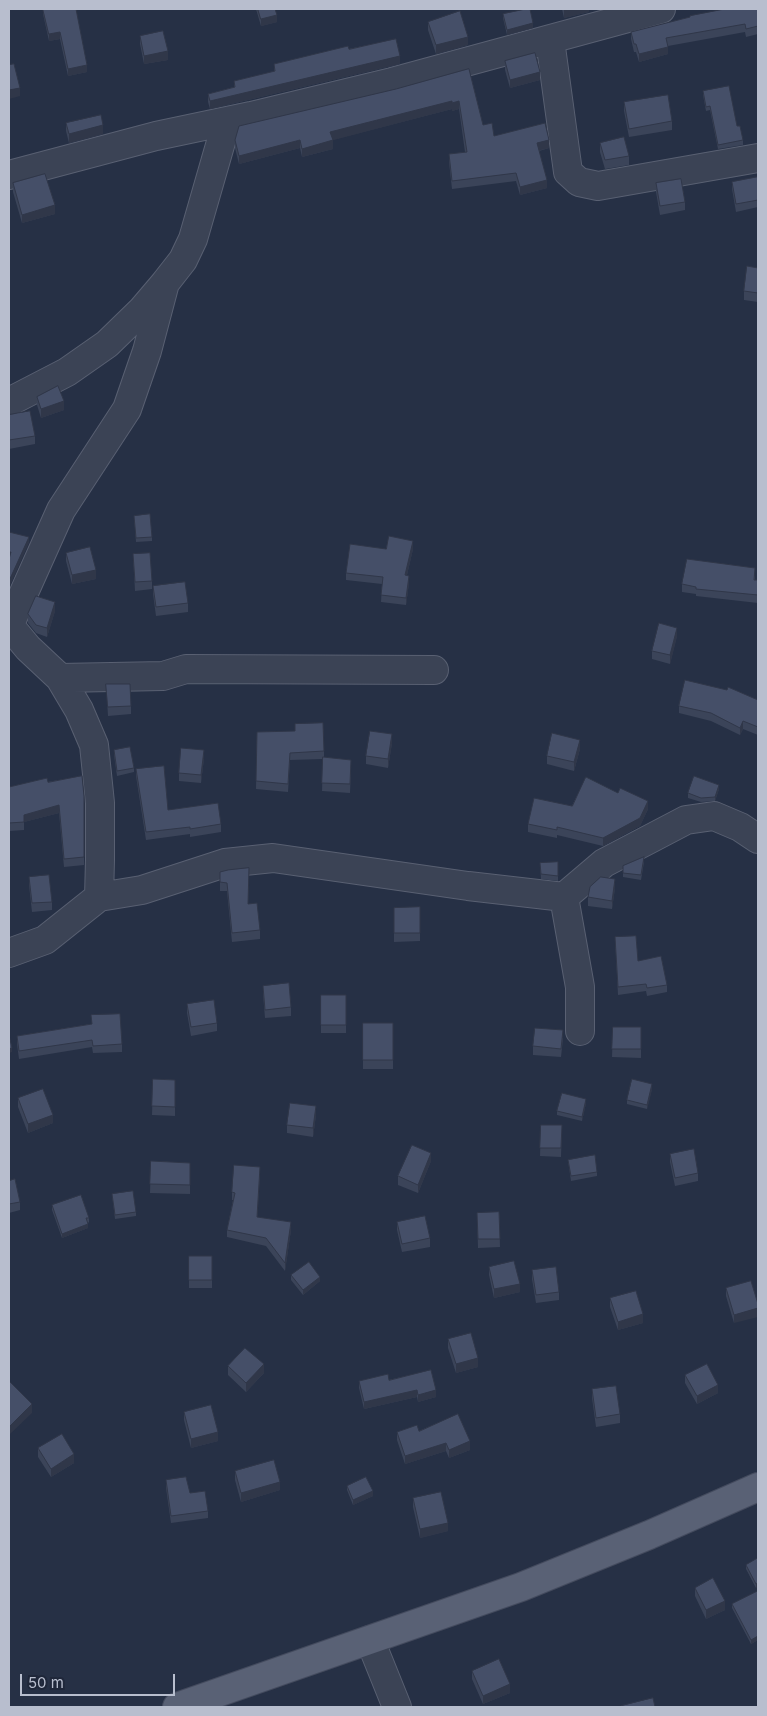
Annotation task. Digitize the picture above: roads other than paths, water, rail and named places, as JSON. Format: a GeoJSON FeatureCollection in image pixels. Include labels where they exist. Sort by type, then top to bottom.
{"type":"FeatureCollection","features":[{"type":"Feature","properties":{"kind":"main road"},"geometry":{"type":"LineString","coordinates":[[177,1707],[530,1583],[649,1535],[758,1487]]}},
{"type":"Feature","properties":{"kind":"street"},"geometry":{"type":"LineString","coordinates":[[9,175],[156,136],[392,82],[661,9]]}},
{"type":"Feature","properties":{"kind":"street"},"geometry":{"type":"LineString","coordinates":[[550,40],[568,172],[578,182],[598,186],[758,158]]}},
{"type":"Feature","properties":{"kind":"street"},"geometry":{"type":"LineString","coordinates":[[9,402],[67,372],[107,344],[142,310],[183,260],[193,239],[227,121]]}},
{"type":"Feature","properties":{"kind":"street"},"geometry":{"type":"LineString","coordinates":[[99,896],[100,803],[94,745],[78,710],[60,678],[28,648],[9,625],[61,510],[127,409],[148,351],[165,283]]}},
{"type":"Feature","properties":{"kind":"street"},"geometry":{"type":"LineString","coordinates":[[60,678],[163,676],[186,669],[434,670]]}},
{"type":"Feature","properties":{"kind":"street"},"geometry":{"type":"LineString","coordinates":[[9,954],[44,940],[99,896],[142,890],[225,863],[272,858],[468,886],[564,896],[604,863],[686,820],[714,816],[740,827],[758,839]]}},
{"type":"Feature","properties":{"kind":"street"},"geometry":{"type":"LineString","coordinates":[[564,896],[580,987],[580,1031]]}},
{"type":"Feature","properties":{"kind":"street"},"geometry":{"type":"LineString","coordinates":[[370,1640],[397,1707]]}}]}
